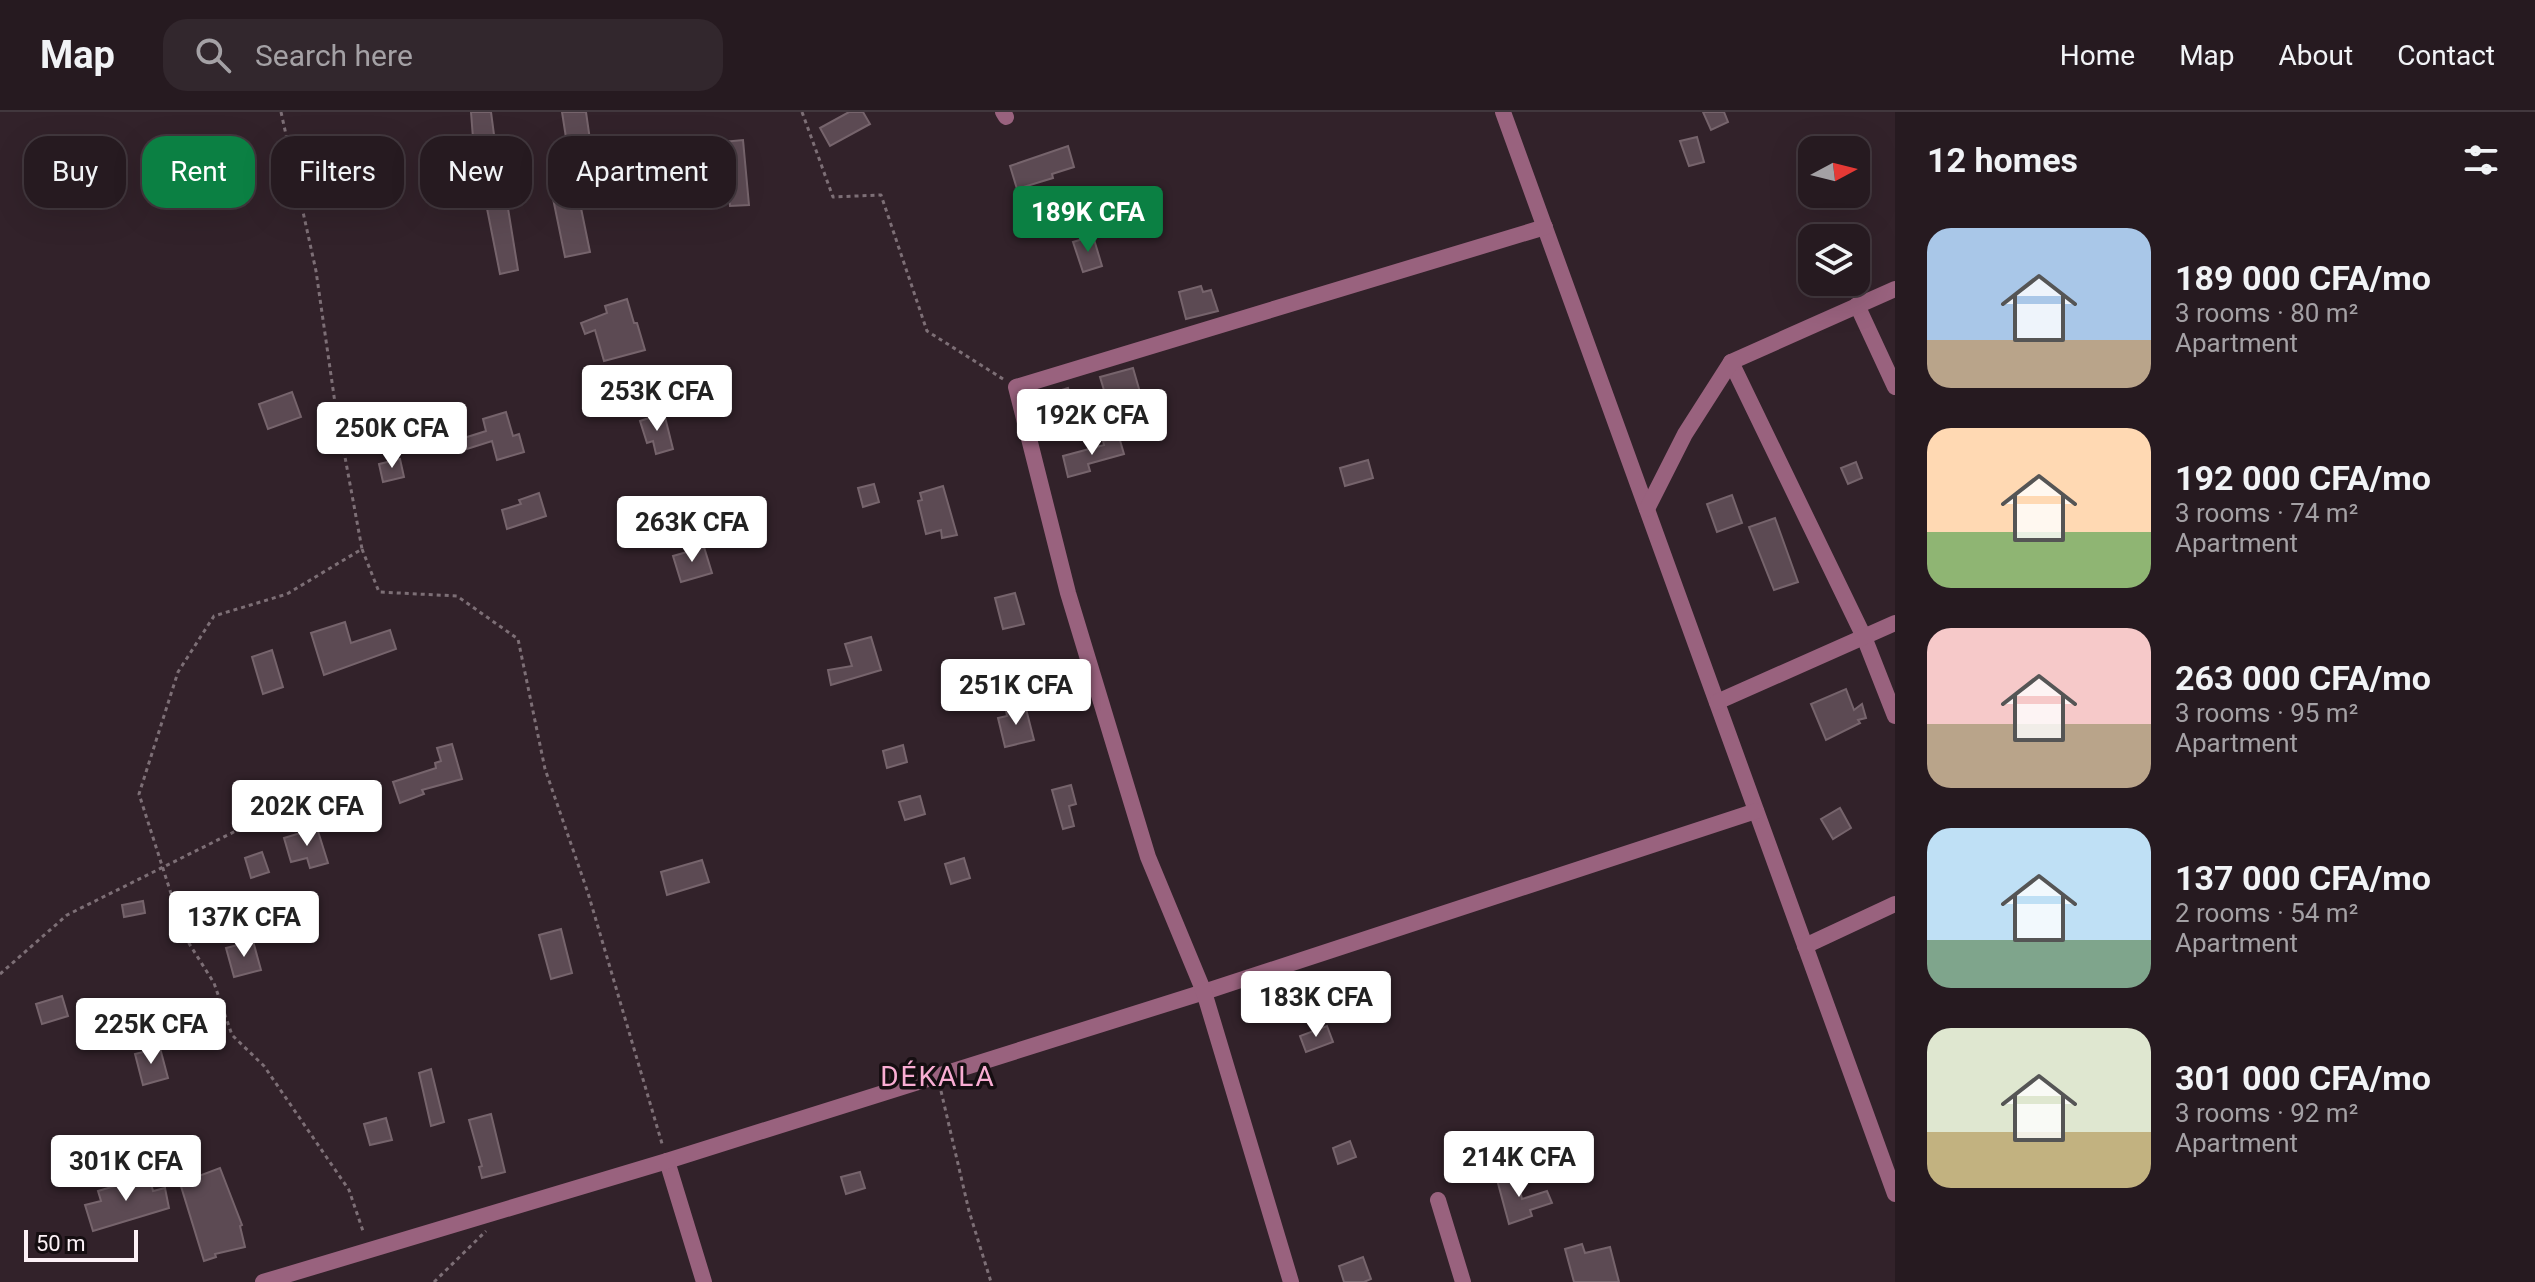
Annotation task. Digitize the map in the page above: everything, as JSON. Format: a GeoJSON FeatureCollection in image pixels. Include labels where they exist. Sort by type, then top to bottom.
{"type":"FeatureCollection","features":[{"type":"Feature","properties":{"kind":"street"},"geometry":{"type":"LineString","coordinates":[[1503,112],[1805,946],[1888,1152],[1895,1194]]}},
{"type":"Feature","properties":{"kind":"street"},"geometry":{"type":"LineString","coordinates":[[1291,1282],[1204,992],[1148,857],[1068,593],[1016,387],[1545,227]]}},
{"type":"Feature","properties":{"kind":"street"},"geometry":{"type":"LineString","coordinates":[[1647,509],[1685,434],[1731,362],[1895,289]]}},
{"type":"Feature","properties":{"kind":"street"},"geometry":{"type":"LineString","coordinates":[[1857,305],[1895,387]]}},
{"type":"Feature","properties":{"kind":"street"},"geometry":{"type":"LineString","coordinates":[[1731,362],[1864,637],[1895,716]]}},
{"type":"Feature","properties":{"kind":"street"},"geometry":{"type":"LineString","coordinates":[[1717,702],[1895,623]]}},
{"type":"Feature","properties":{"kind":"street"},"geometry":{"type":"LineString","coordinates":[[263,1282],[938,1076],[1756,811]]}},
{"type":"Feature","properties":{"kind":"street"},"geometry":{"type":"LineString","coordinates":[[1805,946],[1895,904]]}},
{"type":"Feature","properties":{"kind":"street"},"geometry":{"type":"LineString","coordinates":[[667,1161],[704,1282]]}},
{"type":"Feature","properties":{"kind":"street"},"geometry":{"type":"LineString","coordinates":[[1438,1200],[1463,1282]]}},
{"type":"Feature","properties":{"kind":"path"},"geometry":{"type":"LineString","coordinates":[[281,112],[316,271],[335,403],[362,549],[379,592],[457,596],[518,639],[545,769],[588,893],[667,1161]]}},
{"type":"Feature","properties":{"kind":"path"},"geometry":{"type":"LineString","coordinates":[[802,112],[833,197],[881,195],[927,331],[1016,387]]}},
{"type":"Feature","properties":{"kind":"path"},"geometry":{"type":"LineString","coordinates":[[362,549],[287,594],[214,616],[178,672],[139,794],[185,937],[214,983],[232,1035],[264,1066],[349,1190],[370,1250]]}},
{"type":"Feature","properties":{"kind":"path"},"geometry":{"type":"LineString","coordinates":[[0,974],[67,915],[306,796]]}},
{"type":"Feature","properties":{"kind":"path"},"geometry":{"type":"LineString","coordinates":[[938,1076],[969,1211],[991,1282]]}},
{"type":"Feature","properties":{"kind":"path"},"geometry":{"type":"LineString","coordinates":[[434,1282],[488,1229]]}},
{"type":"Feature","properties":{"kind":"building"},"geometry":{"type":"Polygon","coordinates":[[[471,112],[491,112],[494,136],[473,136],[471,112]]]}},
{"type":"Feature","properties":{"kind":"building"},"geometry":{"type":"Polygon","coordinates":[[[562,112],[586,112],[589,136],[566,136],[562,112]]]}},
{"type":"Feature","properties":{"kind":"building"},"geometry":{"type":"Polygon","coordinates":[[[849,112],[863,112],[870,124],[830,146],[820,128],[849,112]]]}},
{"type":"Feature","properties":{"kind":"building"},"geometry":{"type":"Polygon","coordinates":[[[1703,112],[1724,112],[1728,122],[1711,130],[1703,112]]]}},
{"type":"Feature","properties":{"kind":"building"},"geometry":{"type":"Polygon","coordinates":[[[1697,137],[1704,162],[1689,166],[1680,141],[1697,137]]]}},
{"type":"Feature","properties":{"kind":"building"},"geometry":{"type":"Polygon","coordinates":[[[743,140],[749,205],[736,206],[736,141],[743,140]]]}},
{"type":"Feature","properties":{"kind":"building"},"geometry":{"type":"Polygon","coordinates":[[[1068,146],[1074,167],[1052,174],[1053,178],[1017,189],[1010,166],[1068,146]]]}},
{"type":"Feature","properties":{"kind":"building"},"geometry":{"type":"Polygon","coordinates":[[[487,208],[508,208],[518,270],[500,274],[487,208]]]}},
{"type":"Feature","properties":{"kind":"building"},"geometry":{"type":"Polygon","coordinates":[[[555,208],[581,208],[590,252],[565,257],[555,208]]]}},
{"type":"Feature","properties":{"kind":"building"},"geometry":{"type":"Polygon","coordinates":[[[1093,236],[1102,266],[1083,272],[1073,242],[1093,236]]]}},
{"type":"Feature","properties":{"kind":"building"},"geometry":{"type":"Polygon","coordinates":[[[1201,286],[1203,292],[1211,290],[1218,311],[1186,319],[1179,292],[1201,286]]]}},
{"type":"Feature","properties":{"kind":"building"},"geometry":{"type":"Polygon","coordinates":[[[627,299],[645,350],[604,361],[595,330],[585,334],[581,323],[607,313],[605,306],[627,299]]]}},
{"type":"Feature","properties":{"kind":"building"},"geometry":{"type":"Polygon","coordinates":[[[1133,368],[1148,420],[1116,430],[1100,377],[1133,368]]]}},
{"type":"Feature","properties":{"kind":"building"},"geometry":{"type":"Polygon","coordinates":[[[1068,388],[1075,411],[1056,417],[1054,408],[1040,412],[1036,398],[1068,388]]]}},
{"type":"Feature","properties":{"kind":"building"},"geometry":{"type":"Polygon","coordinates":[[[292,392],[301,417],[268,429],[259,404],[292,392]]]}},
{"type":"Feature","properties":{"kind":"building"},"geometry":{"type":"Polygon","coordinates":[[[506,412],[513,436],[519,434],[524,452],[497,460],[492,441],[467,449],[464,438],[486,431],[483,419],[506,412]]]}},
{"type":"Feature","properties":{"kind":"building"},"geometry":{"type":"Polygon","coordinates":[[[664,413],[673,449],[656,454],[653,441],[647,443],[640,421],[664,413]]]}},
{"type":"Feature","properties":{"kind":"building"},"geometry":{"type":"Polygon","coordinates":[[[1119,437],[1124,454],[1088,464],[1090,471],[1068,477],[1063,456],[1104,445],[1103,441],[1119,437]]]}},
{"type":"Feature","properties":{"kind":"building"},"geometry":{"type":"Polygon","coordinates":[[[400,459],[404,477],[383,482],[379,464],[400,459]]]}},
{"type":"Feature","properties":{"kind":"building"},"geometry":{"type":"Polygon","coordinates":[[[1368,460],[1373,478],[1345,486],[1340,468],[1368,460]]]}},
{"type":"Feature","properties":{"kind":"building"},"geometry":{"type":"Polygon","coordinates":[[[1856,462],[1862,478],[1848,484],[1841,468],[1856,462]]]}},
{"type":"Feature","properties":{"kind":"building"},"geometry":{"type":"Polygon","coordinates":[[[874,484],[879,502],[863,507],[858,488],[874,484]]]}},
{"type":"Feature","properties":{"kind":"building"},"geometry":{"type":"Polygon","coordinates":[[[943,486],[957,535],[942,538],[941,530],[926,534],[918,501],[922,500],[920,493],[943,486]]]}},
{"type":"Feature","properties":{"kind":"building"},"geometry":{"type":"Polygon","coordinates":[[[539,493],[546,516],[507,529],[502,510],[521,504],[519,500],[539,493]]]}},
{"type":"Feature","properties":{"kind":"building"},"geometry":{"type":"Polygon","coordinates":[[[1732,495],[1742,523],[1717,532],[1707,504],[1732,495]]]}},
{"type":"Feature","properties":{"kind":"building"},"geometry":{"type":"Polygon","coordinates":[[[1775,518],[1798,582],[1774,590],[1749,527],[1775,518]]]}},
{"type":"Feature","properties":{"kind":"building"},"geometry":{"type":"Polygon","coordinates":[[[704,547],[712,573],[681,582],[673,556],[704,547]]]}},
{"type":"Feature","properties":{"kind":"building"},"geometry":{"type":"Polygon","coordinates":[[[1015,593],[1024,624],[1003,629],[995,598],[1015,593]]]}},
{"type":"Feature","properties":{"kind":"building"},"geometry":{"type":"Polygon","coordinates":[[[345,622],[351,643],[390,630],[396,649],[324,675],[311,633],[345,622]]]}},
{"type":"Feature","properties":{"kind":"building"},"geometry":{"type":"Polygon","coordinates":[[[871,637],[881,670],[831,685],[828,670],[852,666],[845,644],[871,637]]]}},
{"type":"Feature","properties":{"kind":"building"},"geometry":{"type":"Polygon","coordinates":[[[272,650],[283,687],[263,694],[252,657],[272,650]]]}},
{"type":"Feature","properties":{"kind":"building"},"geometry":{"type":"Polygon","coordinates":[[[1846,689],[1854,710],[1862,704],[1866,718],[1826,740],[1811,704],[1846,689]]]}},
{"type":"Feature","properties":{"kind":"building"},"geometry":{"type":"Polygon","coordinates":[[[1025,705],[1034,740],[1005,747],[998,718],[1007,716],[1006,710],[1025,705]]]}},
{"type":"Feature","properties":{"kind":"building"},"geometry":{"type":"Polygon","coordinates":[[[452,744],[462,779],[422,790],[424,794],[400,803],[393,782],[436,768],[435,763],[441,761],[437,748],[452,744]]]}},
{"type":"Feature","properties":{"kind":"building"},"geometry":{"type":"Polygon","coordinates":[[[903,745],[907,762],[887,768],[883,751],[903,745]]]}},
{"type":"Feature","properties":{"kind":"building"},"geometry":{"type":"Polygon","coordinates":[[[1071,785],[1076,804],[1069,806],[1074,826],[1063,829],[1052,790],[1071,785]]]}},
{"type":"Feature","properties":{"kind":"building"},"geometry":{"type":"Polygon","coordinates":[[[920,796],[925,814],[905,820],[899,802],[920,796]]]}},
{"type":"Feature","properties":{"kind":"building"},"geometry":{"type":"Polygon","coordinates":[[[1840,808],[1851,828],[1833,839],[1821,819],[1840,808]]]}},
{"type":"Feature","properties":{"kind":"building"},"geometry":{"type":"Polygon","coordinates":[[[317,828],[328,863],[310,868],[307,858],[291,862],[284,838],[317,828]]]}},
{"type":"Feature","properties":{"kind":"building"},"geometry":{"type":"Polygon","coordinates":[[[262,852],[269,872],[251,878],[245,858],[262,852]]]}},
{"type":"Feature","properties":{"kind":"building"},"geometry":{"type":"Polygon","coordinates":[[[964,858],[970,878],[951,884],[945,864],[964,858]]]}},
{"type":"Feature","properties":{"kind":"building"},"geometry":{"type":"Polygon","coordinates":[[[702,860],[709,882],[667,895],[661,872],[702,860]]]}},
{"type":"Feature","properties":{"kind":"building"},"geometry":{"type":"Polygon","coordinates":[[[143,901],[145,913],[124,917],[122,905],[143,901]]]}},
{"type":"Feature","properties":{"kind":"building"},"geometry":{"type":"Polygon","coordinates":[[[561,929],[572,973],[551,979],[539,935],[561,929]]]}},
{"type":"Feature","properties":{"kind":"building"},"geometry":{"type":"Polygon","coordinates":[[[253,941],[261,970],[234,977],[226,948],[253,941]]]}},
{"type":"Feature","properties":{"kind":"building"},"geometry":{"type":"Polygon","coordinates":[[[62,996],[68,1016],[42,1024],[36,1004],[62,996]]]}},
{"type":"Feature","properties":{"kind":"building"},"geometry":{"type":"Polygon","coordinates":[[[1327,1026],[1333,1042],[1306,1052],[1300,1036],[1327,1026]]]}},
{"type":"Feature","properties":{"kind":"building"},"geometry":{"type":"Polygon","coordinates":[[[160,1048],[168,1078],[143,1085],[135,1054],[160,1048]]]}},
{"type":"Feature","properties":{"kind":"building"},"geometry":{"type":"Polygon","coordinates":[[[431,1069],[444,1122],[431,1126],[419,1073],[431,1069]]]}},
{"type":"Feature","properties":{"kind":"building"},"geometry":{"type":"Polygon","coordinates":[[[491,1114],[505,1172],[482,1178],[479,1167],[482,1166],[469,1120],[491,1114]]]}},
{"type":"Feature","properties":{"kind":"building"},"geometry":{"type":"Polygon","coordinates":[[[386,1118],[392,1140],[370,1145],[364,1124],[386,1118]]]}},
{"type":"Feature","properties":{"kind":"building"},"geometry":{"type":"Polygon","coordinates":[[[1350,1141],[1356,1157],[1338,1164],[1333,1148],[1350,1141]]]}},
{"type":"Feature","properties":{"kind":"building"},"geometry":{"type":"Polygon","coordinates":[[[220,1168],[242,1225],[245,1247],[215,1254],[216,1257],[204,1261],[180,1183],[220,1168]]]}},
{"type":"Feature","properties":{"kind":"building"},"geometry":{"type":"Polygon","coordinates":[[[1515,1171],[1522,1199],[1547,1191],[1552,1203],[1530,1210],[1532,1216],[1509,1224],[1496,1176],[1515,1171]]]}},
{"type":"Feature","properties":{"kind":"building"},"geometry":{"type":"Polygon","coordinates":[[[860,1172],[865,1188],[846,1194],[841,1177],[860,1172]]]}},
{"type":"Feature","properties":{"kind":"building"},"geometry":{"type":"Polygon","coordinates":[[[149,1176],[153,1191],[165,1188],[169,1208],[93,1231],[85,1205],[101,1201],[98,1191],[149,1176]]]}},
{"type":"Feature","properties":{"kind":"building"},"geometry":{"type":"Polygon","coordinates":[[[1582,1244],[1585,1253],[1610,1247],[1619,1282],[1574,1282],[1565,1249],[1582,1244]]]}},
{"type":"Feature","properties":{"kind":"building"},"geometry":{"type":"Polygon","coordinates":[[[1363,1257],[1371,1279],[1344,1282],[1339,1266],[1363,1257]]]}},
{"type":"Feature","properties":{"kind":"district","name":"DÉKALA"},"geometry":{"type":"Point","coordinates":[938,1076]}}]}
